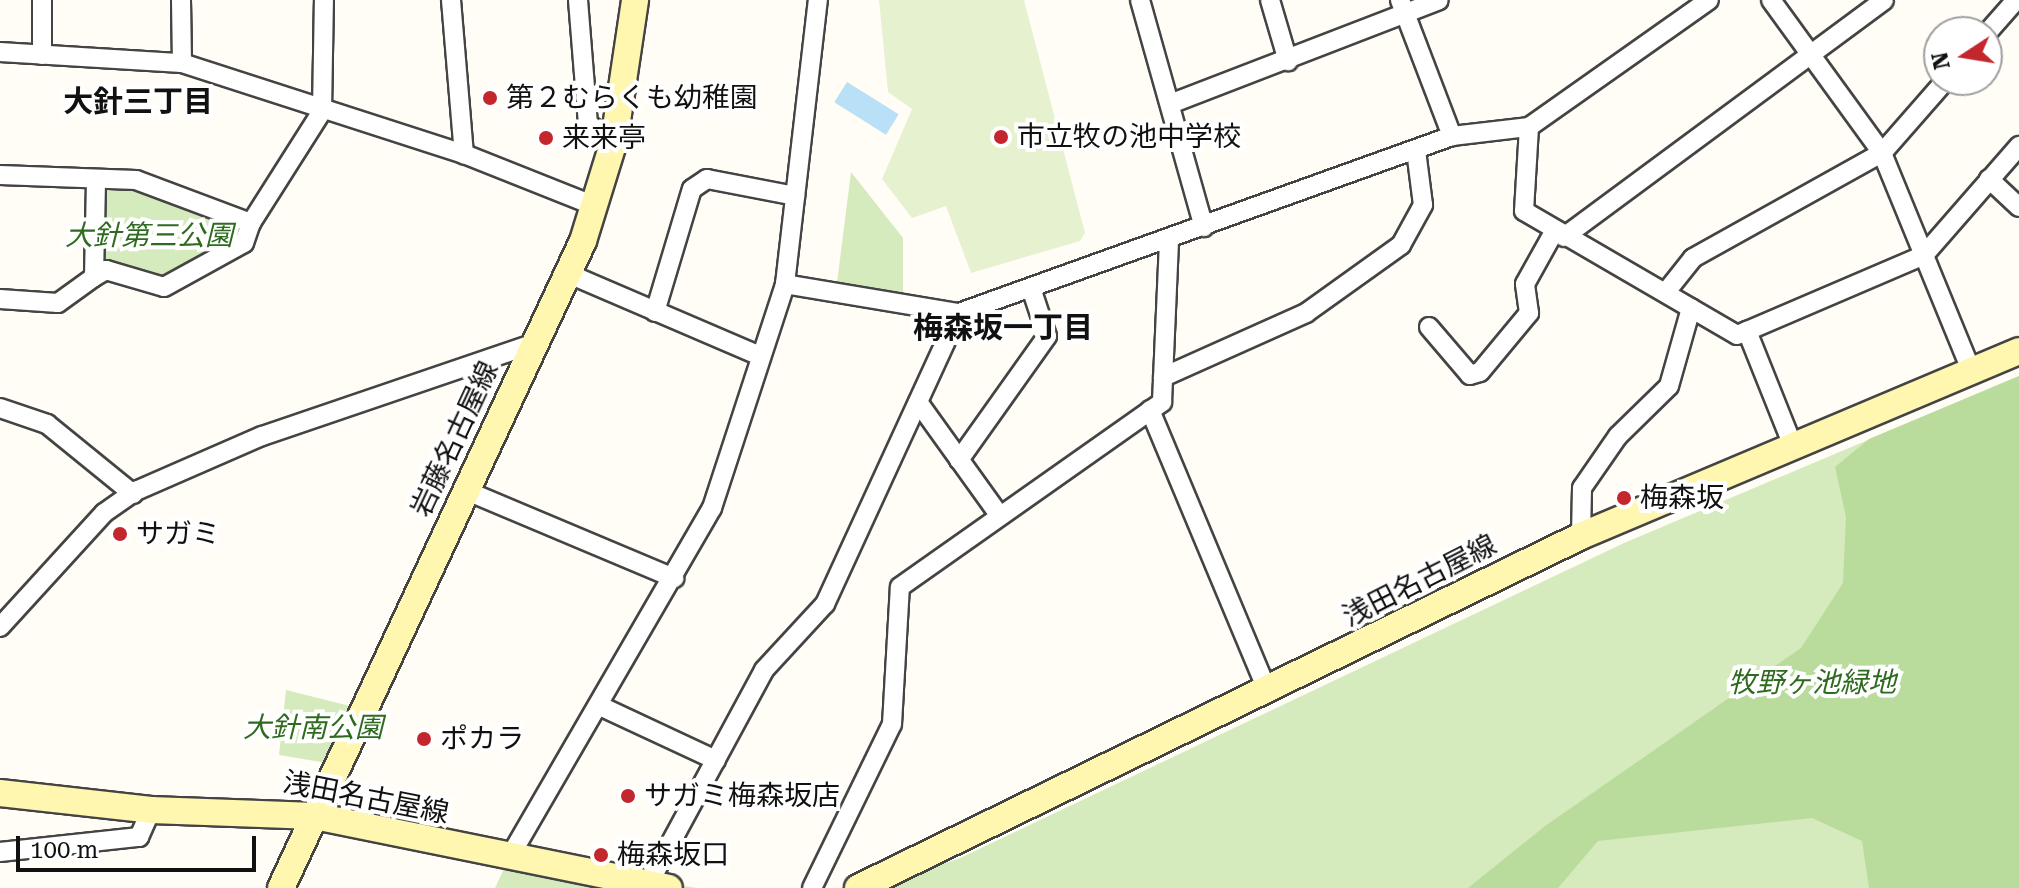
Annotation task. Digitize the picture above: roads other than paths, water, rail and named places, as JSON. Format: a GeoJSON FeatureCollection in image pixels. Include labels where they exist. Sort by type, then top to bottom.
{"type":"FeatureCollection","features":[{"type":"Feature","properties":{"kind":"main road","name":"岩藤名古屋線"},"geometry":{"type":"LineString","coordinates":[[281,888],[569,274],[595,206],[614,141],[635,0]]}},
{"type":"Feature","properties":{"kind":"main road","name":"浅田名古屋線"},"geometry":{"type":"LineString","coordinates":[[858,888],[1268,692],[1581,536],[2019,351]]}},
{"type":"Feature","properties":{"kind":"main road","name":"浅田名古屋線"},"geometry":{"type":"LineString","coordinates":[[0,793],[151,810],[315,816],[509,858],[659,886]]}},
{"type":"Feature","properties":{"kind":"street"},"geometry":{"type":"LineString","coordinates":[[42,0],[42,55]]}},
{"type":"Feature","properties":{"kind":"street"},"geometry":{"type":"LineString","coordinates":[[181,0],[182,63]]}},
{"type":"Feature","properties":{"kind":"street"},"geometry":{"type":"LineString","coordinates":[[0,299],[58,303],[106,270],[164,287],[244,243],[251,223],[322,111],[324,0]]}},
{"type":"Feature","properties":{"kind":"street"},"geometry":{"type":"LineString","coordinates":[[451,0],[464,154]]}},
{"type":"Feature","properties":{"kind":"street"},"geometry":{"type":"LineString","coordinates":[[578,0],[588,124],[614,141]]}},
{"type":"Feature","properties":{"kind":"street"},"geometry":{"type":"LineString","coordinates":[[509,858],[600,706],[712,508],[785,284],[818,0]]}},
{"type":"Feature","properties":{"kind":"street"},"geometry":{"type":"LineString","coordinates":[[1140,0],[1204,227]]}},
{"type":"Feature","properties":{"kind":"street"},"geometry":{"type":"LineString","coordinates":[[1270,0],[1288,61]]}},
{"type":"Feature","properties":{"kind":"street"},"geometry":{"type":"LineString","coordinates":[[1170,104],[1288,61],[1402,8],[1439,0]]}},
{"type":"Feature","properties":{"kind":"street"},"geometry":{"type":"LineString","coordinates":[[785,284],[959,313],[1452,136],[1529,127],[1709,0]]}},
{"type":"Feature","properties":{"kind":"street"},"geometry":{"type":"LineString","coordinates":[[1771,0],[1882,153],[1972,372]]}},
{"type":"Feature","properties":{"kind":"street"},"geometry":{"type":"LineString","coordinates":[[1429,327],[1470,375],[1480,372],[1529,313],[1525,284],[1560,234],[1815,57],[1884,0]]}},
{"type":"Feature","properties":{"kind":"street"},"geometry":{"type":"LineString","coordinates":[[2002,16],[2016,0]]}},
{"type":"Feature","properties":{"kind":"street"},"geometry":{"type":"LineString","coordinates":[[1402,8],[1452,136]]}},
{"type":"Feature","properties":{"kind":"street"},"geometry":{"type":"LineString","coordinates":[[0,52],[182,63],[322,111],[464,154],[595,206]]}},
{"type":"Feature","properties":{"kind":"street"},"geometry":{"type":"LineString","coordinates":[[1666,292],[1693,258],[1882,153],[1932,96]]}},
{"type":"Feature","properties":{"kind":"street"},"geometry":{"type":"LineString","coordinates":[[1529,127],[1521,203],[1560,234],[1737,335],[1924,255],[2019,146]]}},
{"type":"Feature","properties":{"kind":"street"},"geometry":{"type":"LineString","coordinates":[[1163,377],[1306,313],[1401,245],[1423,205],[1416,150]]}},
{"type":"Feature","properties":{"kind":"street"},"geometry":{"type":"LineString","coordinates":[[0,175],[136,180],[251,223]]}},
{"type":"Feature","properties":{"kind":"street"},"geometry":{"type":"LineString","coordinates":[[94,277],[96,179]]}},
{"type":"Feature","properties":{"kind":"street"},"geometry":{"type":"LineString","coordinates":[[655,312],[692,189],[707,179],[795,196]]}},
{"type":"Feature","properties":{"kind":"street"},"geometry":{"type":"LineString","coordinates":[[1989,179],[2019,207]]}},
{"type":"Feature","properties":{"kind":"street"},"geometry":{"type":"LineString","coordinates":[[812,888],[892,724],[900,587],[1162,402],[1169,239]]}},
{"type":"Feature","properties":{"kind":"street"},"geometry":{"type":"LineString","coordinates":[[569,274],[760,356]]}},
{"type":"Feature","properties":{"kind":"street"},"geometry":{"type":"LineString","coordinates":[[959,460],[1047,336],[1031,288]]}},
{"type":"Feature","properties":{"kind":"street"},"geometry":{"type":"LineString","coordinates":[[1581,536],[1582,488],[1618,436],[1669,386],[1691,308]]}},
{"type":"Feature","properties":{"kind":"street"},"geometry":{"type":"LineString","coordinates":[[659,886],[716,760],[764,670],[825,604],[959,313]]}},
{"type":"Feature","properties":{"kind":"street"},"geometry":{"type":"LineString","coordinates":[[1747,331],[1793,446]]}},
{"type":"Feature","properties":{"kind":"street"},"geometry":{"type":"LineString","coordinates":[[0,627],[104,513],[133,494],[262,436],[535,343]]}},
{"type":"Feature","properties":{"kind":"street"},"geometry":{"type":"LineString","coordinates":[[918,402],[1000,516]]}},
{"type":"Feature","properties":{"kind":"street"},"geometry":{"type":"LineString","coordinates":[[0,408],[47,424],[133,494]]}},
{"type":"Feature","properties":{"kind":"street"},"geometry":{"type":"LineString","coordinates":[[1150,410],[1268,692]]}},
{"type":"Feature","properties":{"kind":"street"},"geometry":{"type":"LineString","coordinates":[[467,491],[674,578]]}},
{"type":"Feature","properties":{"kind":"street"},"geometry":{"type":"LineString","coordinates":[[600,706],[716,760]]}},
{"type":"Feature","properties":{"kind":"street"},"geometry":{"type":"LineString","coordinates":[[0,852],[139,837],[151,810]]}},
{"type":"Feature","properties":{"kind":"water"},"geometry":{"type":"Polygon","coordinates":[[[847,82],[899,114],[886,135],[834,102],[847,82]]]}},
{"type":"Feature","properties":{"kind":"place","name":"第２むらくも幼稚園"},"geometry":{"type":"Point","coordinates":[490,98]}},
{"type":"Feature","properties":{"kind":"place","name":"市立牧の池中学校"},"geometry":{"type":"Point","coordinates":[1001,137]}},
{"type":"Feature","properties":{"kind":"place","name":"来来亭"},"geometry":{"type":"Point","coordinates":[546,138]}},
{"type":"Feature","properties":{"kind":"place","name":"梅森坂"},"geometry":{"type":"Point","coordinates":[1624,498]}},
{"type":"Feature","properties":{"kind":"place","name":"サガミ"},"geometry":{"type":"Point","coordinates":[120,534]}},
{"type":"Feature","properties":{"kind":"place","name":"ポカラ"},"geometry":{"type":"Point","coordinates":[424,739]}},
{"type":"Feature","properties":{"kind":"place","name":"サガミ梅森坂店"},"geometry":{"type":"Point","coordinates":[628,796]}},
{"type":"Feature","properties":{"kind":"place","name":"梅森坂口"},"geometry":{"type":"Point","coordinates":[601,855]}},
{"type":"Feature","properties":{"kind":"district","name":"大針三丁目"},"geometry":{"type":"Point","coordinates":[138,102]}},
{"type":"Feature","properties":{"kind":"district","name":"梅森坂一丁目"},"geometry":{"type":"Point","coordinates":[1003,328]}},
{"type":"Feature","properties":{"kind":"park label","name":"大針第三公園"},"geometry":{"type":"Point","coordinates":[149,236]}},
{"type":"Feature","properties":{"kind":"park label","name":"牧野ヶ池緑地"},"geometry":{"type":"Point","coordinates":[1812,683]}},
{"type":"Feature","properties":{"kind":"park label","name":"大針南公園"},"geometry":{"type":"Point","coordinates":[313,728]}}]}
